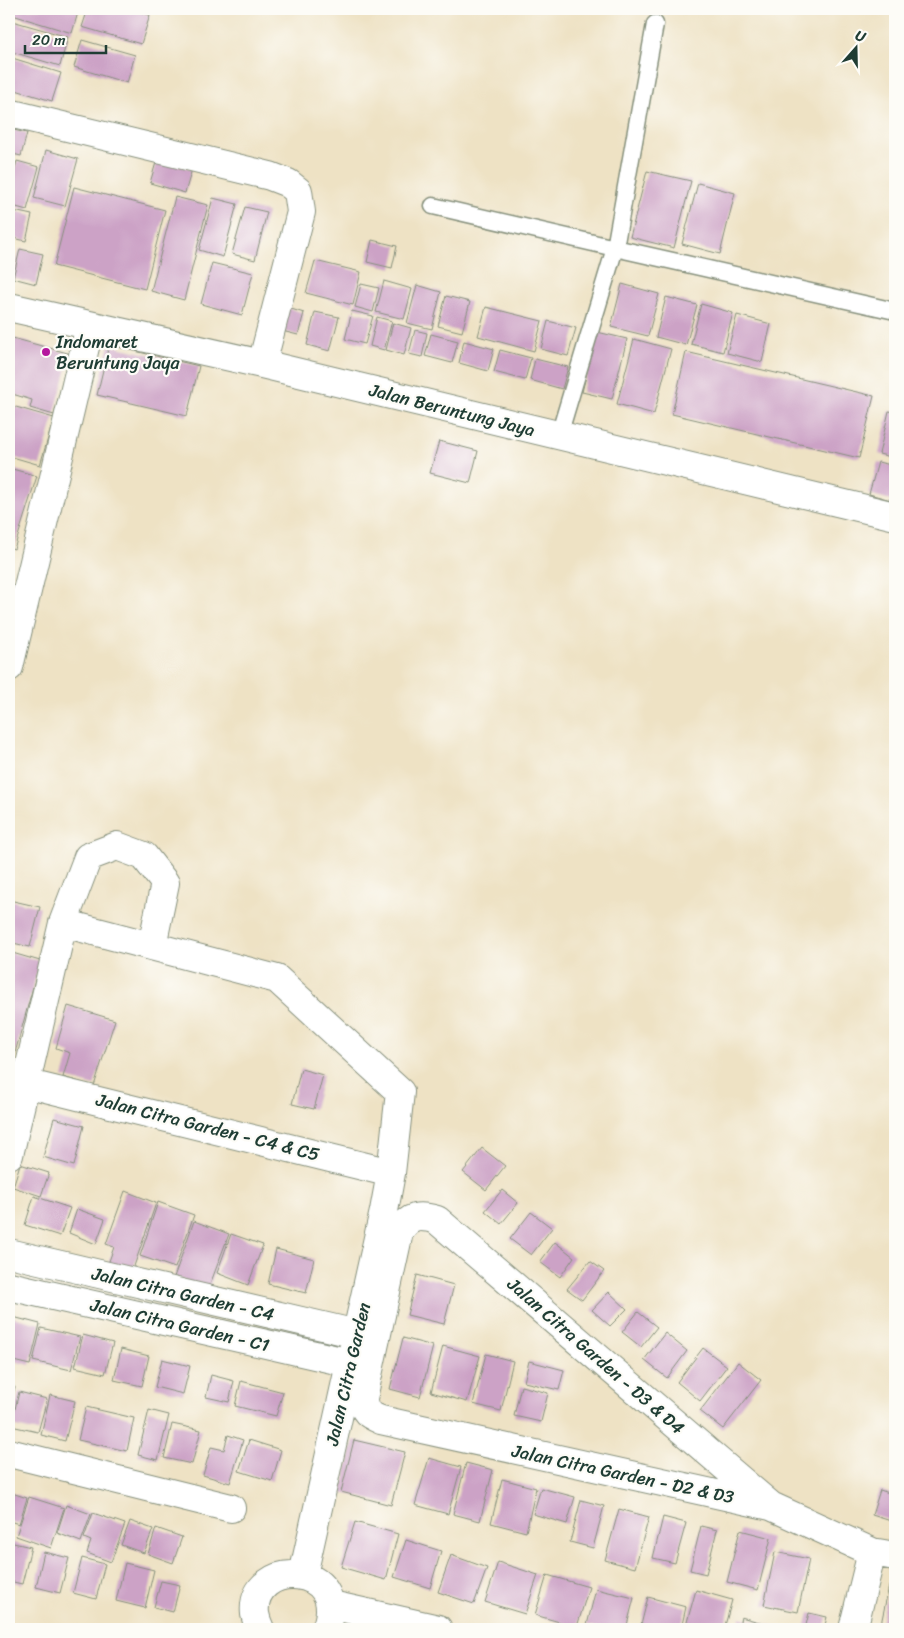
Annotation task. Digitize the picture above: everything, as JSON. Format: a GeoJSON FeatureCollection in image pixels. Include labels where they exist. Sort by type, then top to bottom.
{"type":"FeatureCollection","features":[{"type":"Feature","properties":{"kind":"street"},"geometry":{"type":"LineString","coordinates":[[9,113],[270,176],[298,191],[302,212],[262,364]]}},
{"type":"Feature","properties":{"kind":"street","name":"Jalan Beruntung Jaya"},"geometry":{"type":"LineString","coordinates":[[9,307],[262,364],[895,516]]}},
{"type":"Feature","properties":{"kind":"street"},"geometry":{"type":"LineString","coordinates":[[9,667],[90,326]]}},
{"type":"Feature","properties":{"kind":"street"},"geometry":{"type":"LineString","coordinates":[[9,1155],[63,923],[88,857],[117,846],[144,856],[165,884],[152,946],[63,923]]}},
{"type":"Feature","properties":{"kind":"street","name":"Jalan Citra Garden"},"geometry":{"type":"LineString","coordinates":[[152,946],[278,979],[400,1092],[391,1173],[357,1334],[302,1575]]}},
{"type":"Feature","properties":{"kind":"street","name":"Jalan Citra Garden - C4 & C5"},"geometry":{"type":"LineString","coordinates":[[25,1083],[391,1173]]}},
{"type":"Feature","properties":{"kind":"street","name":"Jalan Citra Garden"},"geometry":{"type":"LineString","coordinates":[[367,1413],[363,1407],[363,1398],[399,1232],[405,1222],[416,1217]]}},
{"type":"Feature","properties":{"kind":"street","name":"Jalan Citra Garden - D3 & D4"},"geometry":{"type":"LineString","coordinates":[[416,1217],[437,1220],[771,1506]]}},
{"type":"Feature","properties":{"kind":"street","name":"Jalan Citra Garden - C4"},"geometry":{"type":"LineString","coordinates":[[9,1253],[357,1334]]}},
{"type":"Feature","properties":{"kind":"street","name":"Jalan Citra Garden - C1"},"geometry":{"type":"LineString","coordinates":[[9,1286],[350,1363]]}},
{"type":"Feature","properties":{"kind":"street","name":"Jalan Citra Garden - D2 & D3"},"geometry":{"type":"LineString","coordinates":[[367,1413],[381,1420],[771,1506],[884,1554]]}},
{"type":"Feature","properties":{"kind":"street"},"geometry":{"type":"LineString","coordinates":[[9,1453],[231,1508]]}},
{"type":"Feature","properties":{"kind":"street"},"geometry":{"type":"LineString","coordinates":[[853,1629],[884,1554]]}},
{"type":"Feature","properties":{"kind":"street"},"geometry":{"type":"LineString","coordinates":[[260,1629],[255,1614],[256,1602],[261,1591],[269,1582],[290,1574],[302,1575],[312,1579],[321,1586],[327,1594],[328,1617],[438,1629]]}},
{"type":"Feature","properties":{"kind":"lane"},"geometry":{"type":"LineString","coordinates":[[559,435],[614,248],[655,24]]}},
{"type":"Feature","properties":{"kind":"lane"},"geometry":{"type":"LineString","coordinates":[[433,206],[895,311]]}},
{"type":"Feature","properties":{"kind":"building"},"geometry":{"type":"Polygon","coordinates":[[[9,9],[79,9],[72,33],[9,14],[9,9]]]}},
{"type":"Feature","properties":{"kind":"building"},"geometry":{"type":"Polygon","coordinates":[[[88,9],[129,9],[150,15],[141,44],[82,27],[88,9]]]}},
{"type":"Feature","properties":{"kind":"building"},"geometry":{"type":"Polygon","coordinates":[[[9,20],[68,37],[60,66],[9,51],[9,20]]]}},
{"type":"Feature","properties":{"kind":"building"},"geometry":{"type":"Polygon","coordinates":[[[82,40],[135,55],[127,83],[74,67],[82,40]]]}},
{"type":"Feature","properties":{"kind":"building"},"geometry":{"type":"Polygon","coordinates":[[[9,57],[61,73],[52,101],[9,88],[9,57]]]}},
{"type":"Feature","properties":{"kind":"building"},"geometry":{"type":"Polygon","coordinates":[[[9,129],[27,133],[21,156],[9,153],[9,129]]]}},
{"type":"Feature","properties":{"kind":"building"},"geometry":{"type":"Polygon","coordinates":[[[46,150],[78,159],[65,206],[34,198],[46,150]]]}},
{"type":"Feature","properties":{"kind":"building"},"geometry":{"type":"Polygon","coordinates":[[[157,159],[192,169],[185,193],[150,183],[157,159]]]}},
{"type":"Feature","properties":{"kind":"building"},"geometry":{"type":"Polygon","coordinates":[[[17,161],[39,167],[27,210],[9,205],[9,190],[17,161]]]}},
{"type":"Feature","properties":{"kind":"building"},"geometry":{"type":"Polygon","coordinates":[[[647,171],[691,181],[674,248],[630,237],[647,171]]]}},
{"type":"Feature","properties":{"kind":"building"},"geometry":{"type":"Polygon","coordinates":[[[698,183],[735,193],[720,254],[682,244],[698,183]]]}},
{"type":"Feature","properties":{"kind":"building"},"geometry":{"type":"Polygon","coordinates":[[[74,187],[165,210],[145,289],[54,266],[74,187]]]}},
{"type":"Feature","properties":{"kind":"building"},"geometry":{"type":"Polygon","coordinates":[[[175,197],[208,205],[184,300],[151,291],[175,197]]]}},
{"type":"Feature","properties":{"kind":"building"},"geometry":{"type":"Polygon","coordinates":[[[213,198],[237,204],[223,257],[199,250],[213,198]]]}},
{"type":"Feature","properties":{"kind":"building"},"geometry":{"type":"Polygon","coordinates":[[[245,207],[267,212],[255,260],[232,254],[245,207]]]}},
{"type":"Feature","properties":{"kind":"building"},"geometry":{"type":"Polygon","coordinates":[[[9,210],[32,215],[26,241],[9,237],[9,210]]]}},
{"type":"Feature","properties":{"kind":"building"},"geometry":{"type":"Polygon","coordinates":[[[372,240],[397,246],[392,268],[367,262],[372,240]]]}},
{"type":"Feature","properties":{"kind":"building"},"geometry":{"type":"Polygon","coordinates":[[[20,249],[43,254],[36,284],[13,278],[20,249]]]}},
{"type":"Feature","properties":{"kind":"building"},"geometry":{"type":"Polygon","coordinates":[[[315,261],[361,272],[353,305],[306,293],[315,261]]]}},
{"type":"Feature","properties":{"kind":"building"},"geometry":{"type":"Polygon","coordinates":[[[212,263],[253,273],[242,315],[201,304],[212,263]]]}},
{"type":"Feature","properties":{"kind":"building"},"geometry":{"type":"Polygon","coordinates":[[[384,281],[412,289],[404,319],[376,312],[384,281]]]}},
{"type":"Feature","properties":{"kind":"building"},"geometry":{"type":"Polygon","coordinates":[[[361,284],[379,288],[373,312],[355,307],[361,284]]]}},
{"type":"Feature","properties":{"kind":"building"},"geometry":{"type":"Polygon","coordinates":[[[622,284],[659,294],[648,336],[611,327],[622,284]]]}},
{"type":"Feature","properties":{"kind":"building"},"geometry":{"type":"Polygon","coordinates":[[[417,285],[441,292],[432,329],[407,323],[417,285]]]}},
{"type":"Feature","properties":{"kind":"building"},"geometry":{"type":"Polygon","coordinates":[[[446,296],[470,302],[462,332],[438,326],[446,296]]]}},
{"type":"Feature","properties":{"kind":"building"},"geometry":{"type":"Polygon","coordinates":[[[666,297],[697,305],[686,345],[656,337],[666,297]]]}},
{"type":"Feature","properties":{"kind":"building"},"geometry":{"type":"Polygon","coordinates":[[[701,304],[733,313],[723,352],[691,344],[701,304]]]}},
{"type":"Feature","properties":{"kind":"building"},"geometry":{"type":"Polygon","coordinates":[[[486,307],[542,321],[534,351],[478,336],[486,307]]]}},
{"type":"Feature","properties":{"kind":"building"},"geometry":{"type":"Polygon","coordinates":[[[288,308],[304,313],[298,335],[282,331],[288,308]]]}},
{"type":"Feature","properties":{"kind":"building"},"geometry":{"type":"Polygon","coordinates":[[[352,311],[373,316],[365,344],[345,339],[352,311]]]}},
{"type":"Feature","properties":{"kind":"building"},"geometry":{"type":"Polygon","coordinates":[[[315,312],[339,317],[330,351],[307,345],[315,312]]]}},
{"type":"Feature","properties":{"kind":"building"},"geometry":{"type":"Polygon","coordinates":[[[737,315],[771,324],[762,362],[727,353],[737,315]]]}},
{"type":"Feature","properties":{"kind":"building"},"geometry":{"type":"Polygon","coordinates":[[[377,317],[392,321],[384,350],[370,346],[377,317]]]}},
{"type":"Feature","properties":{"kind":"building"},"geometry":{"type":"Polygon","coordinates":[[[548,321],[576,328],[568,356],[541,349],[548,321]]]}},
{"type":"Feature","properties":{"kind":"building"},"geometry":{"type":"Polygon","coordinates":[[[393,323],[411,328],[404,355],[386,350],[393,323]]]}},
{"type":"Feature","properties":{"kind":"building"},"geometry":{"type":"Polygon","coordinates":[[[415,330],[427,333],[422,357],[409,354],[415,330]]]}},
{"type":"Feature","properties":{"kind":"building"},"geometry":{"type":"Polygon","coordinates":[[[597,332],[627,339],[612,399],[582,392],[597,332]]]}},
{"type":"Feature","properties":{"kind":"building"},"geometry":{"type":"Polygon","coordinates":[[[431,334],[458,341],[452,363],[425,356],[431,334]]]}},
{"type":"Feature","properties":{"kind":"building"},"geometry":{"type":"Polygon","coordinates":[[[9,337],[71,354],[54,415],[30,408],[32,400],[9,393],[9,337]]]}},
{"type":"Feature","properties":{"kind":"building"},"geometry":{"type":"Polygon","coordinates":[[[634,339],[671,349],[654,414],[617,404],[634,339]]]}},
{"type":"Feature","properties":{"kind":"building"},"geometry":{"type":"Polygon","coordinates":[[[464,341],[494,349],[488,371],[459,363],[464,341]]]}},
{"type":"Feature","properties":{"kind":"building"},"geometry":{"type":"Polygon","coordinates":[[[109,345],[199,366],[187,416],[97,395],[109,345]]]}},
{"type":"Feature","properties":{"kind":"building"},"geometry":{"type":"Polygon","coordinates":[[[500,350],[531,358],[525,380],[494,372],[500,350]]]}},
{"type":"Feature","properties":{"kind":"building"},"geometry":{"type":"Polygon","coordinates":[[[686,352],[874,396],[859,458],[672,414],[686,352]]]}},
{"type":"Feature","properties":{"kind":"building"},"geometry":{"type":"Polygon","coordinates":[[[535,359],[568,367],[562,389],[530,380],[535,359]]]}},
{"type":"Feature","properties":{"kind":"building"},"geometry":{"type":"Polygon","coordinates":[[[9,405],[54,418],[40,465],[9,456],[9,405]]]}},
{"type":"Feature","properties":{"kind":"building"},"geometry":{"type":"Polygon","coordinates":[[[889,411],[895,412],[895,458],[879,454],[889,411]]]}},
{"type":"Feature","properties":{"kind":"building"},"geometry":{"type":"Polygon","coordinates":[[[439,441],[478,451],[470,483],[430,473],[439,441]]]}},
{"type":"Feature","properties":{"kind":"building"},"geometry":{"type":"Polygon","coordinates":[[[878,462],[895,466],[895,482],[891,500],[869,494],[878,462]]]}},
{"type":"Feature","properties":{"kind":"building"},"geometry":{"type":"Polygon","coordinates":[[[9,468],[37,476],[14,549],[9,547],[9,468]]]}},
{"type":"Feature","properties":{"kind":"building"},"geometry":{"type":"Polygon","coordinates":[[[9,900],[40,907],[30,947],[9,942],[9,900]]]}},
{"type":"Feature","properties":{"kind":"building"},"geometry":{"type":"Polygon","coordinates":[[[9,952],[40,961],[15,1053],[9,1051],[9,952]]]}},
{"type":"Feature","properties":{"kind":"building"},"geometry":{"type":"Polygon","coordinates":[[[68,1006],[115,1020],[94,1086],[63,1077],[70,1053],[56,1048],[68,1006]]]}},
{"type":"Feature","properties":{"kind":"building"},"geometry":{"type":"Polygon","coordinates":[[[301,1069],[323,1075],[314,1109],[292,1104],[301,1069]]]}},
{"type":"Feature","properties":{"kind":"building"},"geometry":{"type":"Polygon","coordinates":[[[54,1118],[84,1126],[74,1166],[43,1157],[54,1118]]]}},
{"type":"Feature","properties":{"kind":"building"},"geometry":{"type":"Polygon","coordinates":[[[482,1148],[505,1166],[486,1190],[463,1172],[482,1148]]]}},
{"type":"Feature","properties":{"kind":"building"},"geometry":{"type":"Polygon","coordinates":[[[20,1164],[49,1173],[41,1196],[13,1187],[20,1164]]]}},
{"type":"Feature","properties":{"kind":"building"},"geometry":{"type":"Polygon","coordinates":[[[502,1190],[518,1203],[501,1224],[485,1211],[502,1190]]]}},
{"type":"Feature","properties":{"kind":"building"},"geometry":{"type":"Polygon","coordinates":[[[125,1191],[156,1203],[132,1272],[108,1264],[114,1247],[106,1244],[125,1191]]]}},
{"type":"Feature","properties":{"kind":"building"},"geometry":{"type":"Polygon","coordinates":[[[34,1196],[70,1208],[60,1236],[25,1225],[34,1196]]]}},
{"type":"Feature","properties":{"kind":"building"},"geometry":{"type":"Polygon","coordinates":[[[158,1202],[194,1215],[175,1268],[140,1256],[158,1202]]]}},
{"type":"Feature","properties":{"kind":"building"},"geometry":{"type":"Polygon","coordinates":[[[77,1209],[105,1219],[96,1244],[69,1233],[77,1209]]]}},
{"type":"Feature","properties":{"kind":"building"},"geometry":{"type":"Polygon","coordinates":[[[531,1212],[552,1228],[531,1255],[510,1239],[531,1212]]]}},
{"type":"Feature","properties":{"kind":"building"},"geometry":{"type":"Polygon","coordinates":[[[194,1221],[229,1234],[208,1290],[174,1277],[194,1221]]]}},
{"type":"Feature","properties":{"kind":"building"},"geometry":{"type":"Polygon","coordinates":[[[231,1234],[263,1245],[248,1285],[217,1273],[231,1234]]]}},
{"type":"Feature","properties":{"kind":"building"},"geometry":{"type":"Polygon","coordinates":[[[555,1242],[574,1257],[560,1277],[540,1262],[555,1242]]]}},
{"type":"Feature","properties":{"kind":"building"},"geometry":{"type":"Polygon","coordinates":[[[276,1249],[314,1259],[306,1293],[268,1284],[276,1249]]]}},
{"type":"Feature","properties":{"kind":"building"},"geometry":{"type":"Polygon","coordinates":[[[590,1261],[604,1271],[582,1300],[567,1289],[590,1261]]]}},
{"type":"Feature","properties":{"kind":"building"},"geometry":{"type":"Polygon","coordinates":[[[417,1275],[454,1285],[444,1324],[407,1315],[417,1275]]]}},
{"type":"Feature","properties":{"kind":"building"},"geometry":{"type":"Polygon","coordinates":[[[609,1292],[627,1309],[610,1326],[592,1310],[609,1292]]]}},
{"type":"Feature","properties":{"kind":"building"},"geometry":{"type":"Polygon","coordinates":[[[638,1312],[657,1327],[641,1347],[622,1332],[638,1312]]]}},
{"type":"Feature","properties":{"kind":"building"},"geometry":{"type":"Polygon","coordinates":[[[9,1316],[40,1324],[30,1365],[9,1360],[9,1316]]]}},
{"type":"Feature","properties":{"kind":"building"},"geometry":{"type":"Polygon","coordinates":[[[41,1328],[80,1337],[71,1370],[33,1361],[41,1328]]]}},
{"type":"Feature","properties":{"kind":"building"},"geometry":{"type":"Polygon","coordinates":[[[665,1333],[687,1351],[667,1378],[644,1360],[665,1333]]]}},
{"type":"Feature","properties":{"kind":"building"},"geometry":{"type":"Polygon","coordinates":[[[83,1335],[113,1343],[105,1374],[75,1367],[83,1335]]]}},
{"type":"Feature","properties":{"kind":"building"},"geometry":{"type":"Polygon","coordinates":[[[403,1338],[433,1346],[420,1397],[390,1389],[403,1338]]]}},
{"type":"Feature","properties":{"kind":"building"},"geometry":{"type":"Polygon","coordinates":[[[443,1346],[480,1356],[467,1402],[431,1392],[443,1346]]]}},
{"type":"Feature","properties":{"kind":"building"},"geometry":{"type":"Polygon","coordinates":[[[703,1348],[727,1366],[700,1401],[677,1382],[703,1348]]]}},
{"type":"Feature","properties":{"kind":"building"},"geometry":{"type":"Polygon","coordinates":[[[121,1349],[149,1356],[142,1386],[114,1380],[121,1349]]]}},
{"type":"Feature","properties":{"kind":"building"},"geometry":{"type":"Polygon","coordinates":[[[486,1354],[513,1361],[501,1411],[473,1404],[486,1354]]]}},
{"type":"Feature","properties":{"kind":"building"},"geometry":{"type":"Polygon","coordinates":[[[162,1359],[190,1366],[183,1394],[155,1387],[162,1359]]]}},
{"type":"Feature","properties":{"kind":"building"},"geometry":{"type":"Polygon","coordinates":[[[529,1361],[564,1370],[559,1390],[524,1382],[529,1361]]]}},
{"type":"Feature","properties":{"kind":"building"},"geometry":{"type":"Polygon","coordinates":[[[738,1362],[761,1380],[723,1429],[700,1411],[738,1362]]]}},
{"type":"Feature","properties":{"kind":"building"},"geometry":{"type":"Polygon","coordinates":[[[211,1375],[234,1381],[229,1402],[206,1397],[211,1375]]]}},
{"type":"Feature","properties":{"kind":"building"},"geometry":{"type":"Polygon","coordinates":[[[241,1381],[283,1392],[276,1416],[235,1406],[241,1381]]]}},
{"type":"Feature","properties":{"kind":"building"},"geometry":{"type":"Polygon","coordinates":[[[9,1385],[15,1387],[9,1410],[9,1385]]]}},
{"type":"Feature","properties":{"kind":"building"},"geometry":{"type":"Polygon","coordinates":[[[521,1386],[548,1393],[541,1422],[514,1416],[521,1386]]]}},
{"type":"Feature","properties":{"kind":"building"},"geometry":{"type":"Polygon","coordinates":[[[19,1392],[47,1399],[38,1432],[11,1426],[19,1392]]]}},
{"type":"Feature","properties":{"kind":"building"},"geometry":{"type":"Polygon","coordinates":[[[50,1395],[75,1401],[65,1441],[41,1435],[50,1395]]]}},
{"type":"Feature","properties":{"kind":"building"},"geometry":{"type":"Polygon","coordinates":[[[86,1407],[134,1418],[127,1451],[78,1440],[86,1407]]]}},
{"type":"Feature","properties":{"kind":"building"},"geometry":{"type":"Polygon","coordinates":[[[149,1410],[169,1415],[158,1460],[138,1455],[149,1410]]]}},
{"type":"Feature","properties":{"kind":"building"},"geometry":{"type":"Polygon","coordinates":[[[172,1424],[201,1430],[192,1464],[164,1458],[172,1424]]]}},
{"type":"Feature","properties":{"kind":"building"},"geometry":{"type":"Polygon","coordinates":[[[228,1435],[243,1440],[230,1483],[203,1475],[211,1447],[224,1450],[228,1435]]]}},
{"type":"Feature","properties":{"kind":"building"},"geometry":{"type":"Polygon","coordinates":[[[249,1440],[281,1450],[272,1481],[239,1471],[249,1440]]]}},
{"type":"Feature","properties":{"kind":"building"},"geometry":{"type":"Polygon","coordinates":[[[354,1440],[405,1452],[391,1505],[341,1492],[354,1440]]]}},
{"type":"Feature","properties":{"kind":"building"},"geometry":{"type":"Polygon","coordinates":[[[429,1458],[461,1467],[448,1514],[415,1505],[429,1458]]]}},
{"type":"Feature","properties":{"kind":"building"},"geometry":{"type":"Polygon","coordinates":[[[466,1463],[493,1470],[480,1521],[453,1514],[466,1463]]]}},
{"type":"Feature","properties":{"kind":"building"},"geometry":{"type":"Polygon","coordinates":[[[502,1479],[536,1488],[526,1532],[491,1523],[502,1479]]]}},
{"type":"Feature","properties":{"kind":"building"},"geometry":{"type":"Polygon","coordinates":[[[541,1488],[575,1497],[567,1524],[533,1514],[541,1488]]]}},
{"type":"Feature","properties":{"kind":"building"},"geometry":{"type":"Polygon","coordinates":[[[880,1490],[895,1495],[895,1508],[891,1521],[872,1515],[880,1490]]]}},
{"type":"Feature","properties":{"kind":"building"},"geometry":{"type":"Polygon","coordinates":[[[9,1492],[27,1498],[19,1524],[9,1521],[9,1492]]]}},
{"type":"Feature","properties":{"kind":"building"},"geometry":{"type":"Polygon","coordinates":[[[29,1497],[64,1508],[51,1548],[16,1536],[29,1497]]]}},
{"type":"Feature","properties":{"kind":"building"},"geometry":{"type":"Polygon","coordinates":[[[581,1500],[604,1506],[593,1548],[570,1542],[581,1500]]]}},
{"type":"Feature","properties":{"kind":"building"},"geometry":{"type":"Polygon","coordinates":[[[66,1505],[91,1514],[81,1542],[57,1533],[66,1505]]]}},
{"type":"Feature","properties":{"kind":"building"},"geometry":{"type":"Polygon","coordinates":[[[619,1509],[649,1517],[635,1568],[605,1560],[619,1509]]]}},
{"type":"Feature","properties":{"kind":"building"},"geometry":{"type":"Polygon","coordinates":[[[93,1513],[125,1524],[111,1562],[87,1553],[91,1541],[84,1538],[93,1513]]]}},
{"type":"Feature","properties":{"kind":"building"},"geometry":{"type":"Polygon","coordinates":[[[663,1517],[686,1523],[675,1563],[653,1558],[663,1517]]]}},
{"type":"Feature","properties":{"kind":"building"},"geometry":{"type":"Polygon","coordinates":[[[130,1521],[153,1529],[144,1553],[121,1545],[130,1521]]]}},
{"type":"Feature","properties":{"kind":"building"},"geometry":{"type":"Polygon","coordinates":[[[355,1522],[398,1534],[386,1580],[341,1567],[355,1522]]]}},
{"type":"Feature","properties":{"kind":"building"},"geometry":{"type":"Polygon","coordinates":[[[701,1526],[717,1530],[706,1574],[690,1570],[701,1526]]]}},
{"type":"Feature","properties":{"kind":"building"},"geometry":{"type":"Polygon","coordinates":[[[156,1528],[182,1537],[173,1563],[148,1554],[156,1528]]]}},
{"type":"Feature","properties":{"kind":"building"},"geometry":{"type":"Polygon","coordinates":[[[740,1530],[771,1538],[758,1590],[727,1582],[740,1530]]]}},
{"type":"Feature","properties":{"kind":"building"},"geometry":{"type":"Polygon","coordinates":[[[406,1540],[441,1551],[430,1588],[394,1577],[406,1540]]]}},
{"type":"Feature","properties":{"kind":"building"},"geometry":{"type":"Polygon","coordinates":[[[9,1542],[31,1547],[22,1584],[9,1581],[9,1542]]]}},
{"type":"Feature","properties":{"kind":"building"},"geometry":{"type":"Polygon","coordinates":[[[44,1552],[69,1558],[60,1593],[36,1587],[44,1552]]]}},
{"type":"Feature","properties":{"kind":"building"},"geometry":{"type":"Polygon","coordinates":[[[775,1552],[809,1559],[798,1612],[764,1605],[775,1552]]]}},
{"type":"Feature","properties":{"kind":"building"},"geometry":{"type":"Polygon","coordinates":[[[451,1555],[487,1568],[474,1604],[438,1592],[451,1555]]]}},
{"type":"Feature","properties":{"kind":"building"},"geometry":{"type":"Polygon","coordinates":[[[82,1558],[105,1564],[96,1599],[73,1593],[82,1558]]]}},
{"type":"Feature","properties":{"kind":"building"},"geometry":{"type":"Polygon","coordinates":[[[498,1562],[538,1575],[525,1614],[485,1602],[498,1562]]]}},
{"type":"Feature","properties":{"kind":"building"},"geometry":{"type":"Polygon","coordinates":[[[125,1563],[154,1570],[145,1608],[116,1601],[125,1563]]]}},
{"type":"Feature","properties":{"kind":"building"},"geometry":{"type":"Polygon","coordinates":[[[547,1575],[589,1587],[577,1627],[535,1615],[547,1575]]]}},
{"type":"Feature","properties":{"kind":"building"},"geometry":{"type":"Polygon","coordinates":[[[161,1581],[180,1585],[173,1612],[154,1607],[161,1581]]]}},
{"type":"Feature","properties":{"kind":"building"},"geometry":{"type":"Polygon","coordinates":[[[889,1586],[895,1588],[895,1629],[880,1629],[889,1586]]]}},
{"type":"Feature","properties":{"kind":"building"},"geometry":{"type":"Polygon","coordinates":[[[596,1589],[634,1598],[626,1629],[603,1629],[587,1625],[596,1589]]]}},
{"type":"Feature","properties":{"kind":"building"},"geometry":{"type":"Polygon","coordinates":[[[696,1590],[732,1600],[724,1629],[685,1629],[696,1590]]]}},
{"type":"Feature","properties":{"kind":"building"},"geometry":{"type":"Polygon","coordinates":[[[648,1597],[686,1607],[681,1629],[640,1629],[648,1597]]]}},
{"type":"Feature","properties":{"kind":"building"},"geometry":{"type":"Polygon","coordinates":[[[809,1613],[827,1617],[824,1629],[805,1629],[809,1613]]]}},
{"type":"Feature","properties":{"kind":"building"},"geometry":{"type":"Polygon","coordinates":[[[741,1617],[784,1629],[738,1629],[741,1617]]]}},
{"type":"Feature","properties":{"kind":"place","name":"Indomaret Beruntung Jaya"},"geometry":{"type":"Point","coordinates":[46,352]}}]}
